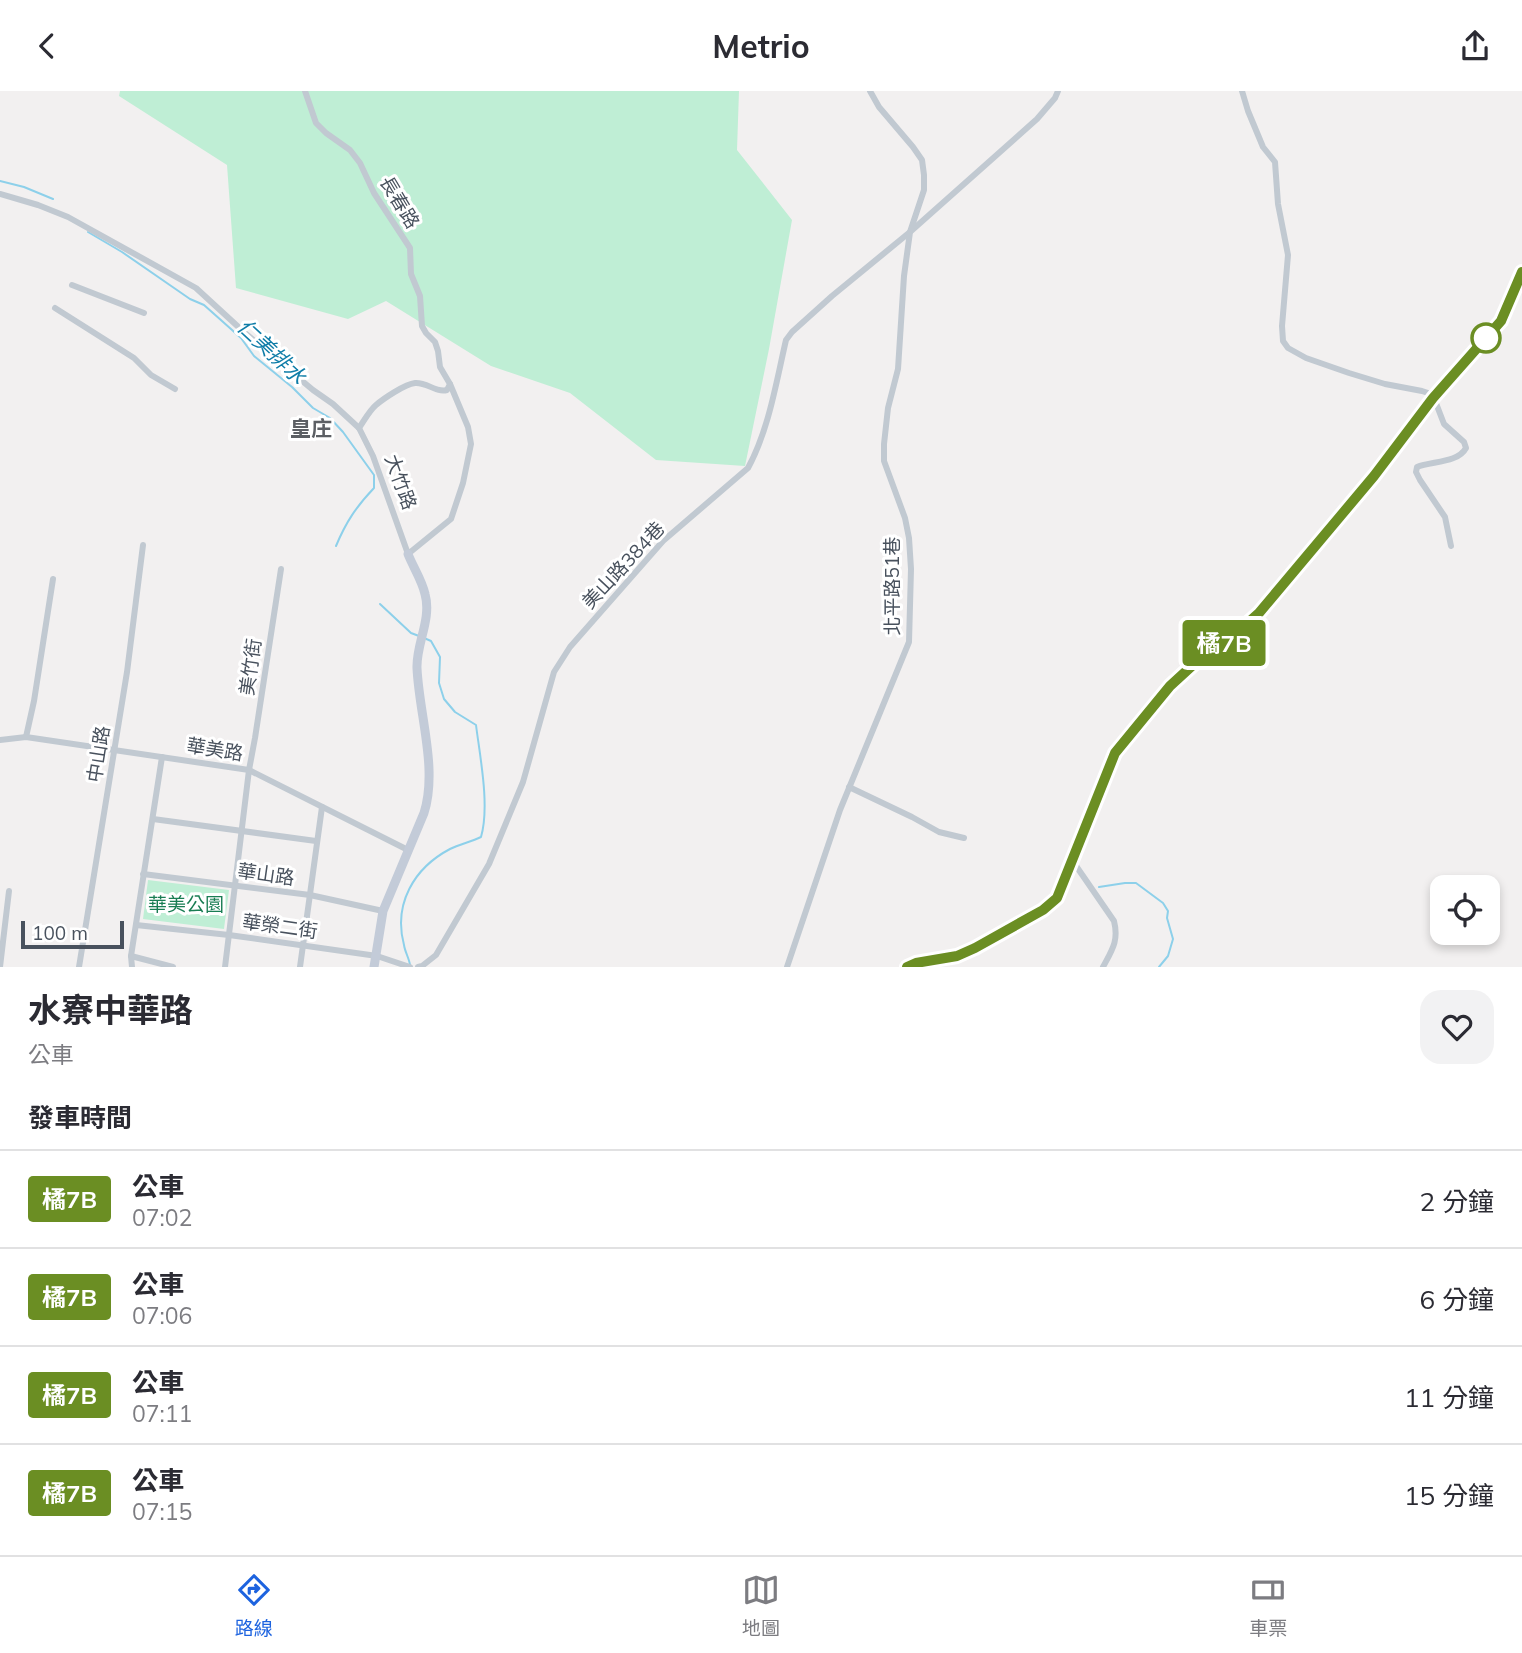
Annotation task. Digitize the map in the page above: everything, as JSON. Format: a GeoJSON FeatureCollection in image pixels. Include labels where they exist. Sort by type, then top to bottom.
{"type":"FeatureCollection","features":[{"type":"Feature","properties":{"kind":"street","name":"長春路"},"geometry":{"type":"LineString","coordinates":[[305,91],[316,123],[350,150],[360,163],[374,193],[410,248],[411,274],[419,296],[422,326],[435,342],[440,367],[468,427],[471,444],[463,483],[451,519],[408,554]]}},
{"type":"Feature","properties":{"kind":"street","name":"北平路51巷"},"geometry":{"type":"LineString","coordinates":[[787,967],[849,787],[909,642],[909,538],[905,518],[884,461],[884,444],[888,408],[898,369],[903,287],[910,232],[924,190],[922,160],[879,107],[870,91]]}},
{"type":"Feature","properties":{"kind":"street"},"geometry":{"type":"LineString","coordinates":[[910,232],[1037,119],[1055,99],[1058,91]]}},
{"type":"Feature","properties":{"kind":"street"},"geometry":{"type":"LineString","coordinates":[[1242,91],[1263,147],[1275,162],[1278,204],[1287,255],[1283,341],[1287,348],[1306,358],[1385,384],[1422,391],[1433,398],[1444,423],[1464,442],[1466,448],[1464,453],[1427,463],[1418,467],[1416,472],[1445,517],[1451,546]]}},
{"type":"Feature","properties":{"kind":"street","name":"大竹路"},"geometry":{"type":"LineString","coordinates":[[0,194],[68,217],[196,288],[241,330],[359,428],[373,456],[408,554],[426,595],[425,622],[417,665],[429,787],[424,813],[383,911],[374,967]]}},
{"type":"Feature","properties":{"kind":"street","name":"美山路384巷"},"geometry":{"type":"LineString","coordinates":[[418,967],[436,955],[489,865],[523,782],[554,672],[570,647],[663,541],[748,468],[767,423],[786,340],[792,332],[910,232]]}},
{"type":"Feature","properties":{"kind":"street"},"geometry":{"type":"LineString","coordinates":[[907,967],[957,956],[975,948],[1043,910],[1057,898],[1115,753],[1170,686],[1259,613],[1374,476],[1433,398],[1501,321],[1522,272]]}},
{"type":"Feature","properties":{"kind":"street"},"geometry":{"type":"LineString","coordinates":[[72,285],[144,313]]}},
{"type":"Feature","properties":{"kind":"street"},"geometry":{"type":"LineString","coordinates":[[55,308],[134,358],[151,375],[175,389]]}},
{"type":"Feature","properties":{"kind":"street"},"geometry":{"type":"LineString","coordinates":[[359,428],[375,406],[405,386],[415,383],[428,385],[440,392],[447,390],[450,384]]}},
{"type":"Feature","properties":{"kind":"street","name":"中山路"},"geometry":{"type":"LineString","coordinates":[[79,967],[127,672],[143,545]]}},
{"type":"Feature","properties":{"kind":"street","name":"美竹街"},"geometry":{"type":"LineString","coordinates":[[225,967],[249,770],[281,569]]}},
{"type":"Feature","properties":{"kind":"street"},"geometry":{"type":"LineString","coordinates":[[26,737],[53,579]]}},
{"type":"Feature","properties":{"kind":"street","name":"華美路"},"geometry":{"type":"LineString","coordinates":[[0,740],[26,737],[249,770],[408,850]]}},
{"type":"Feature","properties":{"kind":"street"},"geometry":{"type":"LineString","coordinates":[[132,967],[131,956],[162,757]]}},
{"type":"Feature","properties":{"kind":"street"},"geometry":{"type":"LineString","coordinates":[[849,787],[939,832],[964,838]]}},
{"type":"Feature","properties":{"kind":"street"},"geometry":{"type":"LineString","coordinates":[[300,967],[321,807]]}},
{"type":"Feature","properties":{"kind":"street"},"geometry":{"type":"LineString","coordinates":[[153,819],[316,841]]}},
{"type":"Feature","properties":{"kind":"street"},"geometry":{"type":"LineString","coordinates":[[1072,860],[1114,921],[1116,940],[1103,967]]}},
{"type":"Feature","properties":{"kind":"street","name":"華山路"},"geometry":{"type":"LineString","coordinates":[[143,874],[310,895],[383,911]]}},
{"type":"Feature","properties":{"kind":"street"},"geometry":{"type":"LineString","coordinates":[[0,967],[9,891]]}},
{"type":"Feature","properties":{"kind":"street","name":"華榮二街"},"geometry":{"type":"LineString","coordinates":[[136,925],[377,956],[410,967]]}},
{"type":"Feature","properties":{"kind":"street"},"geometry":{"type":"LineString","coordinates":[[131,956],[173,967]]}},
{"type":"Feature","properties":{"kind":"green space"},"geometry":{"type":"Polygon","coordinates":[[[120,91],[739,91],[737,150],[792,220],[745,466],[656,460],[570,393],[491,366],[386,301],[348,319],[236,288],[227,165],[119,96],[120,91]]]}},
{"type":"Feature","properties":{"kind":"green space","name":"華美公園"},"geometry":{"type":"Polygon","coordinates":[[[148,880],[229,890],[224,929],[143,919],[148,880]]]}},
{"type":"Feature","properties":{"kind":"waterway","name":"仁美排水"},"geometry":{"type":"LineString","coordinates":[[0,181],[53,199]]}},
{"type":"Feature","properties":{"kind":"waterway","name":"仁美排水"},"geometry":{"type":"LineString","coordinates":[[88,232],[190,299],[204,305],[241,338],[254,356],[313,408],[330,418],[343,432],[374,475],[374,488],[352,515],[336,546]]}},
{"type":"Feature","properties":{"kind":"waterway","name":"仁美排水"},"geometry":{"type":"LineString","coordinates":[[380,604],[411,633],[419,636]]}},
{"type":"Feature","properties":{"kind":"waterway","name":"仁美排水"},"geometry":{"type":"LineString","coordinates":[[410,965],[401,930],[401,915],[409,889],[426,866],[437,857],[481,837],[485,811],[476,725],[455,712],[444,699],[439,683],[440,657],[431,641],[424,638]]}},
{"type":"Feature","properties":{"kind":"waterway"},"geometry":{"type":"LineString","coordinates":[[1099,887],[1136,883],[1163,903],[1168,911],[1167,918],[1173,939],[1168,956],[1159,967]]}},
{"type":"Feature","properties":{"kind":"bus line","name":"橘7B"},"geometry":{"type":"LineString","coordinates":[[907,967],[957,956],[975,948],[1043,910],[1057,898],[1115,753],[1170,686],[1259,613],[1374,476],[1433,398],[1501,321],[1522,272]]}},
{"type":"Feature","properties":{"kind":"district","name":"皇庄"},"geometry":{"type":"Point","coordinates":[311,428]}}]}
